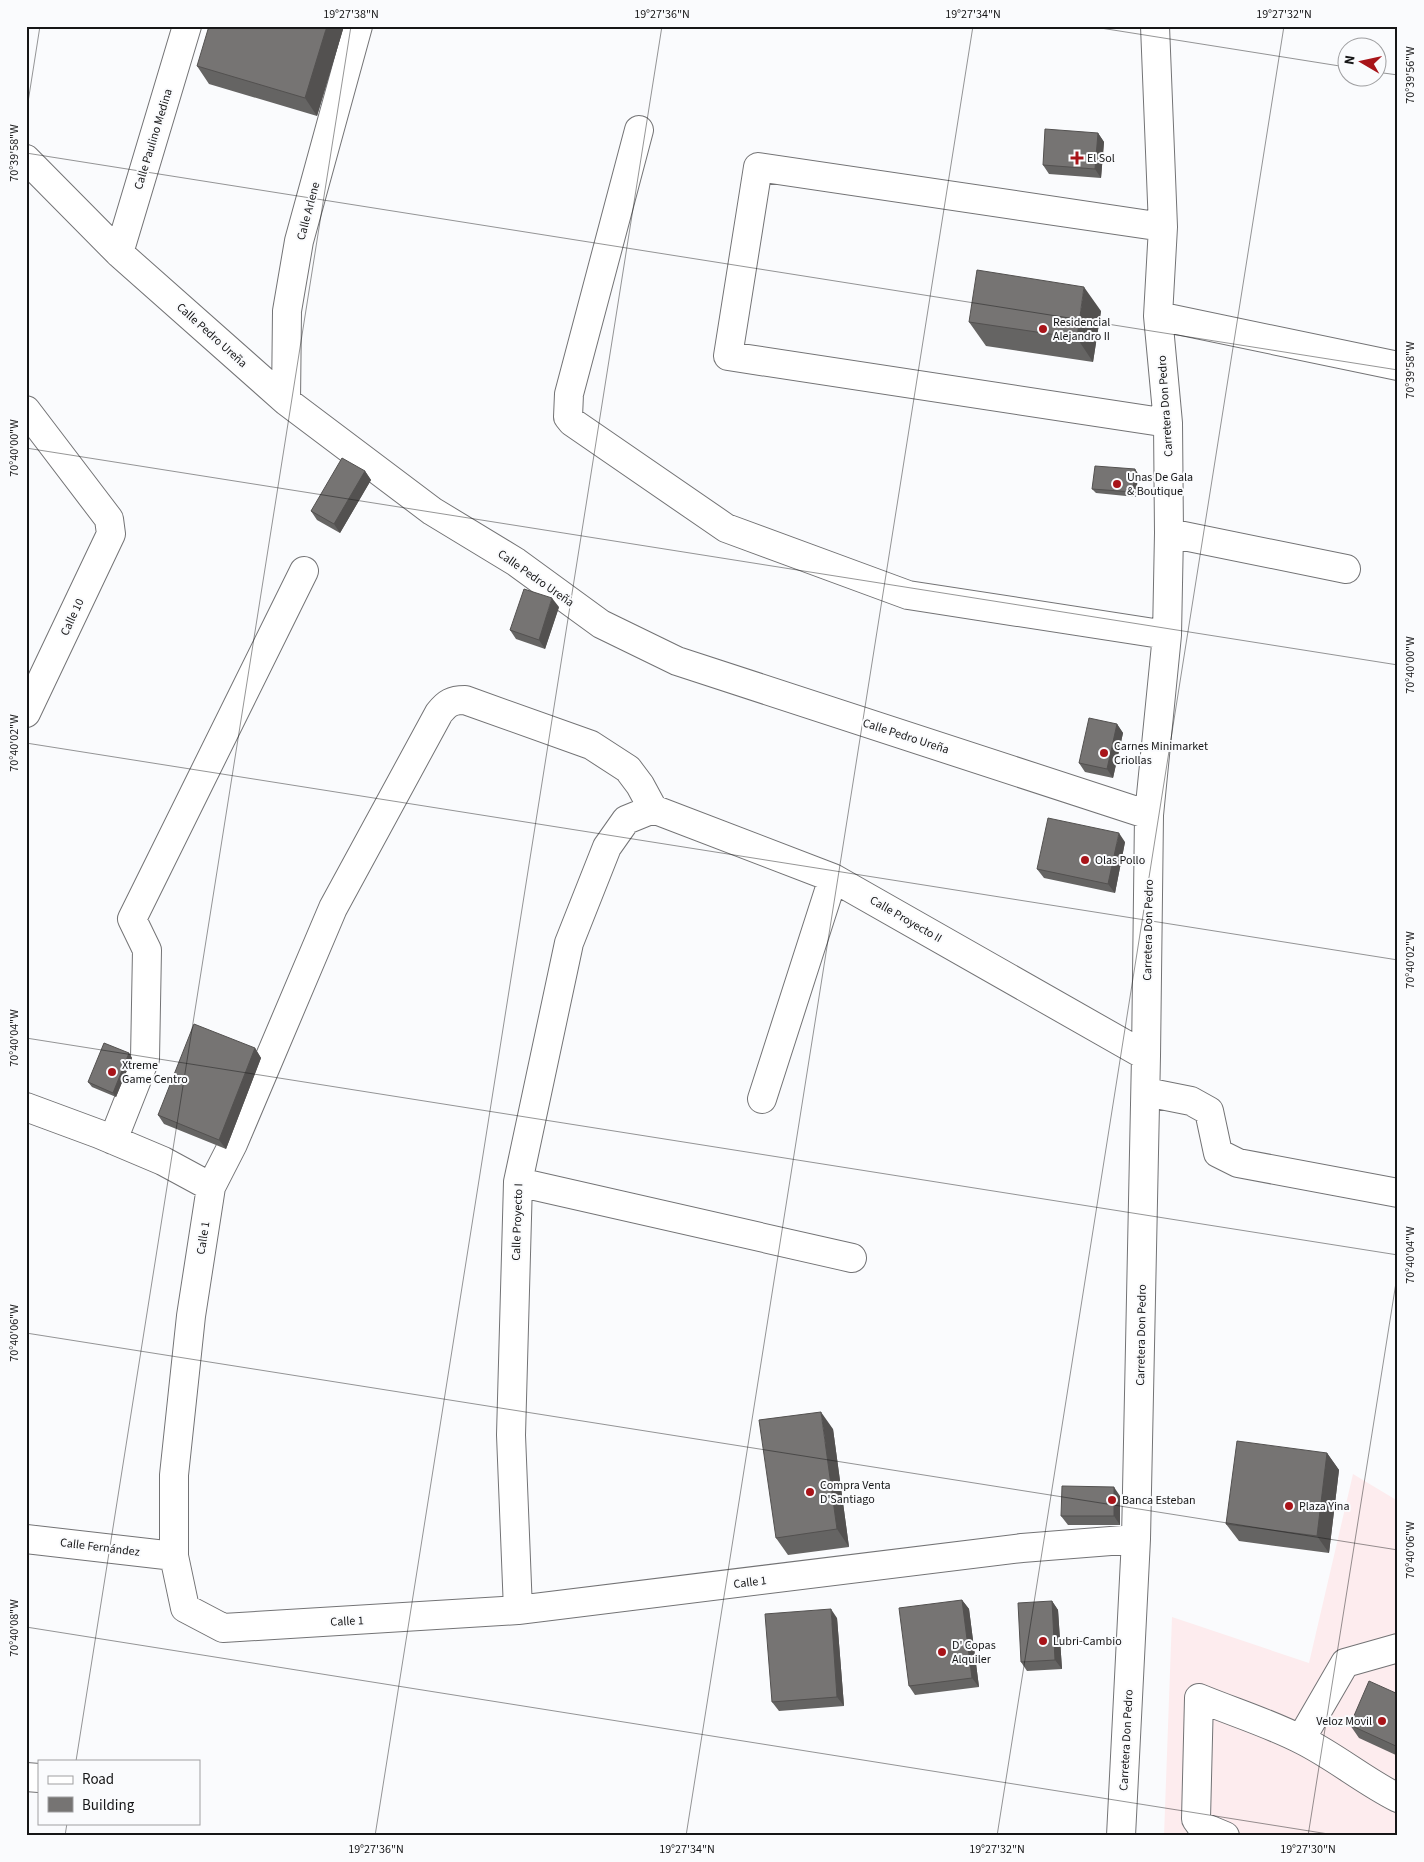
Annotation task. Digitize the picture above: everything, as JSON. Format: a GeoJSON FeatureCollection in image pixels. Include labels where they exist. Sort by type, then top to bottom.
{"type":"FeatureCollection","features":[{"type":"Feature","properties":{"kind":"street","name":"Calle Paulino Medina"},"geometry":{"type":"LineString","coordinates":[[119,253],[186,26]]}},
{"type":"Feature","properties":{"kind":"street","name":"Calle Arlene"},"geometry":{"type":"LineString","coordinates":[[286,401],[287,311],[300,241],[358,26]]}},
{"type":"Feature","properties":{"kind":"street","name":"Carretera Don Pedro"},"geometry":{"type":"LineString","coordinates":[[1120,1836],[1136,1539],[1146,1092],[1149,815],[1167,635],[1169,534],[1168,423],[1158,316],[1163,227],[1155,26]]}},
{"type":"Feature","properties":{"kind":"street"},"geometry":{"type":"LineString","coordinates":[[639,130],[569,394],[568,417],[572,422],[726,528],[908,595],[1167,635]]}},
{"type":"Feature","properties":{"kind":"street","name":"Calle Pedro Ureña"},"geometry":{"type":"LineString","coordinates":[[26,159],[119,253],[286,401],[432,511],[516,562],[601,624],[677,661],[1149,815]]}},
{"type":"Feature","properties":{"kind":"street"},"geometry":{"type":"LineString","coordinates":[[1163,227],[758,167],[728,356],[1168,423]]}},
{"type":"Feature","properties":{"kind":"street"},"geometry":{"type":"LineString","coordinates":[[1158,316],[1398,366]]}},
{"type":"Feature","properties":{"kind":"street","name":"Calle 10"},"geometry":{"type":"LineString","coordinates":[[26,410],[110,519],[111,534],[28,703]]}},
{"type":"Feature","properties":{"kind":"street"},"geometry":{"type":"LineString","coordinates":[[1169,534],[1346,569]]}},
{"type":"Feature","properties":{"kind":"street"},"geometry":{"type":"LineString","coordinates":[[113,1140],[145,1059],[147,950],[132,919],[304,571]]}},
{"type":"Feature","properties":{"kind":"street","name":"Calle 1"},"geometry":{"type":"LineString","coordinates":[[653,809],[628,768],[591,744],[465,700],[454,700],[446,704],[438,713],[333,908],[233,1144],[211,1187],[192,1316],[174,1475],[174,1556],[185,1608],[222,1628],[518,1610],[1022,1548],[1136,1539]]}},
{"type":"Feature","properties":{"kind":"street","name":"Calle Proyecto II"},"geometry":{"type":"LineString","coordinates":[[653,809],[833,878],[1146,1056]]}},
{"type":"Feature","properties":{"kind":"street","name":"Calle Proyecto I"},"geometry":{"type":"LineString","coordinates":[[518,1610],[510,1435],[518,1182],[569,943],[607,847],[626,820],[653,809]]}},
{"type":"Feature","properties":{"kind":"street"},"geometry":{"type":"LineString","coordinates":[[762,1099],[833,878]]}},
{"type":"Feature","properties":{"kind":"street"},"geometry":{"type":"LineString","coordinates":[[1146,1092],[1191,1101],[1209,1111],[1218,1153],[1238,1164],[1398,1193]]}},
{"type":"Feature","properties":{"kind":"street"},"geometry":{"type":"LineString","coordinates":[[26,1107],[163,1161],[211,1187]]}},
{"type":"Feature","properties":{"kind":"street"},"geometry":{"type":"LineString","coordinates":[[518,1182],[852,1258]]}},
{"type":"Feature","properties":{"kind":"street","name":"Calle Fernández"},"geometry":{"type":"LineString","coordinates":[[26,1538],[174,1556]]}},
{"type":"Feature","properties":{"kind":"street"},"geometry":{"type":"LineString","coordinates":[[1301,1739],[1345,1663],[1398,1648]]}},
{"type":"Feature","properties":{"kind":"street"},"geometry":{"type":"LineString","coordinates":[[1224,1836],[1201,1826],[1196,1819],[1199,1698],[1301,1739],[1328,1754],[1374,1786],[1398,1798]]}},
{"type":"Feature","properties":{"kind":"shaded area"},"geometry":{"type":"Polygon","coordinates":[[[1353,1474],[1398,1501],[1398,1836],[1164,1836],[1172,1617],[1309,1663],[1353,1474]]]}},
{"type":"Feature","properties":{"kind":"building"},"geometry":{"type":"Polygon","coordinates":[[[209,26],[327,26],[305,98],[197,66],[209,26]]]}},
{"type":"Feature","properties":{"kind":"building","name":"El Sol"},"geometry":{"type":"Polygon","coordinates":[[[1045,129],[1098,133],[1095,169],[1043,165],[1045,129]]]}},
{"type":"Feature","properties":{"kind":"building"},"geometry":{"type":"Polygon","coordinates":[[[977,270],[1084,287],[1077,338],[969,322],[977,270]]]}},
{"type":"Feature","properties":{"kind":"building"},"geometry":{"type":"Polygon","coordinates":[[[342,458],[365,471],[334,524],[311,511],[342,458]]]}},
{"type":"Feature","properties":{"kind":"building","name":"Unas De Gala & Boutique"},"geometry":{"type":"Polygon","coordinates":[[[1095,466],[1135,469],[1133,492],[1092,489],[1095,466]]]}},
{"type":"Feature","properties":{"kind":"building"},"geometry":{"type":"Polygon","coordinates":[[[524,589],[552,598],[539,640],[510,630],[524,589]]]}},
{"type":"Feature","properties":{"kind":"building","name":"Carnes Minimarket Criollas"},"geometry":{"type":"Polygon","coordinates":[[[1089,718],[1117,724],[1107,769],[1079,763],[1089,718]]]}},
{"type":"Feature","properties":{"kind":"building","name":"Olas Pollo"},"geometry":{"type":"Polygon","coordinates":[[[1048,818],[1119,833],[1108,884],[1037,869],[1048,818]]]}},
{"type":"Feature","properties":{"kind":"building"},"geometry":{"type":"Polygon","coordinates":[[[194,1024],[255,1048],[219,1140],[158,1115],[194,1024]]]}},
{"type":"Feature","properties":{"kind":"building","name":"Xtreme Game Centro"},"geometry":{"type":"Polygon","coordinates":[[[104,1043],[129,1053],[113,1093],[88,1082],[104,1043]]]}},
{"type":"Feature","properties":{"kind":"building","name":"Compra Venta D'Santiago"},"geometry":{"type":"Polygon","coordinates":[[[821,1412],[837,1529],[776,1538],[759,1420],[821,1412]]]}},
{"type":"Feature","properties":{"kind":"building","name":"Plaza Yina"},"geometry":{"type":"Polygon","coordinates":[[[1237,1441],[1327,1453],[1317,1536],[1226,1524],[1237,1441]]]}},
{"type":"Feature","properties":{"kind":"building"},"geometry":{"type":"Polygon","coordinates":[[[1062,1486],[1114,1487],[1114,1516],[1061,1516],[1062,1486]]]}},
{"type":"Feature","properties":{"kind":"building","name":"D' Copas Alquiler"},"geometry":{"type":"Polygon","coordinates":[[[962,1600],[972,1678],[909,1686],[899,1608],[962,1600]]]}},
{"type":"Feature","properties":{"kind":"building","name":"Lubri-Cambio"},"geometry":{"type":"Polygon","coordinates":[[[1052,1601],[1055,1660],[1021,1662],[1018,1603],[1052,1601]]]}},
{"type":"Feature","properties":{"kind":"building"},"geometry":{"type":"Polygon","coordinates":[[[831,1609],[837,1697],[772,1702],[765,1614],[831,1609]]]}},
{"type":"Feature","properties":{"kind":"building"},"geometry":{"type":"Polygon","coordinates":[[[1369,1681],[1398,1694],[1398,1747],[1350,1725],[1369,1681]]]}},
{"type":"Feature","properties":{"kind":"place","name":"El Sol"},"geometry":{"type":"Point","coordinates":[1077,158]}},
{"type":"Feature","properties":{"kind":"place","name":"Residencial Alejandro II"},"geometry":{"type":"Point","coordinates":[1043,329]}},
{"type":"Feature","properties":{"kind":"place","name":"Unas De Gala & Boutique"},"geometry":{"type":"Point","coordinates":[1117,484]}},
{"type":"Feature","properties":{"kind":"place","name":"Carnes Minimarket Criollas"},"geometry":{"type":"Point","coordinates":[1104,753]}},
{"type":"Feature","properties":{"kind":"place","name":"Olas Pollo"},"geometry":{"type":"Point","coordinates":[1085,860]}},
{"type":"Feature","properties":{"kind":"place","name":"Xtreme Game Centro"},"geometry":{"type":"Point","coordinates":[112,1072]}},
{"type":"Feature","properties":{"kind":"place","name":"Compra Venta D'Santiago"},"geometry":{"type":"Point","coordinates":[810,1492]}},
{"type":"Feature","properties":{"kind":"place","name":"Banca Esteban"},"geometry":{"type":"Point","coordinates":[1112,1500]}},
{"type":"Feature","properties":{"kind":"place","name":"Plaza Yina"},"geometry":{"type":"Point","coordinates":[1289,1506]}},
{"type":"Feature","properties":{"kind":"place","name":"Lubri-Cambio"},"geometry":{"type":"Point","coordinates":[1043,1641]}},
{"type":"Feature","properties":{"kind":"place","name":"D' Copas Alquiler"},"geometry":{"type":"Point","coordinates":[942,1652]}},
{"type":"Feature","properties":{"kind":"place","name":"Veloz Movil"},"geometry":{"type":"Point","coordinates":[1382,1721]}}]}
